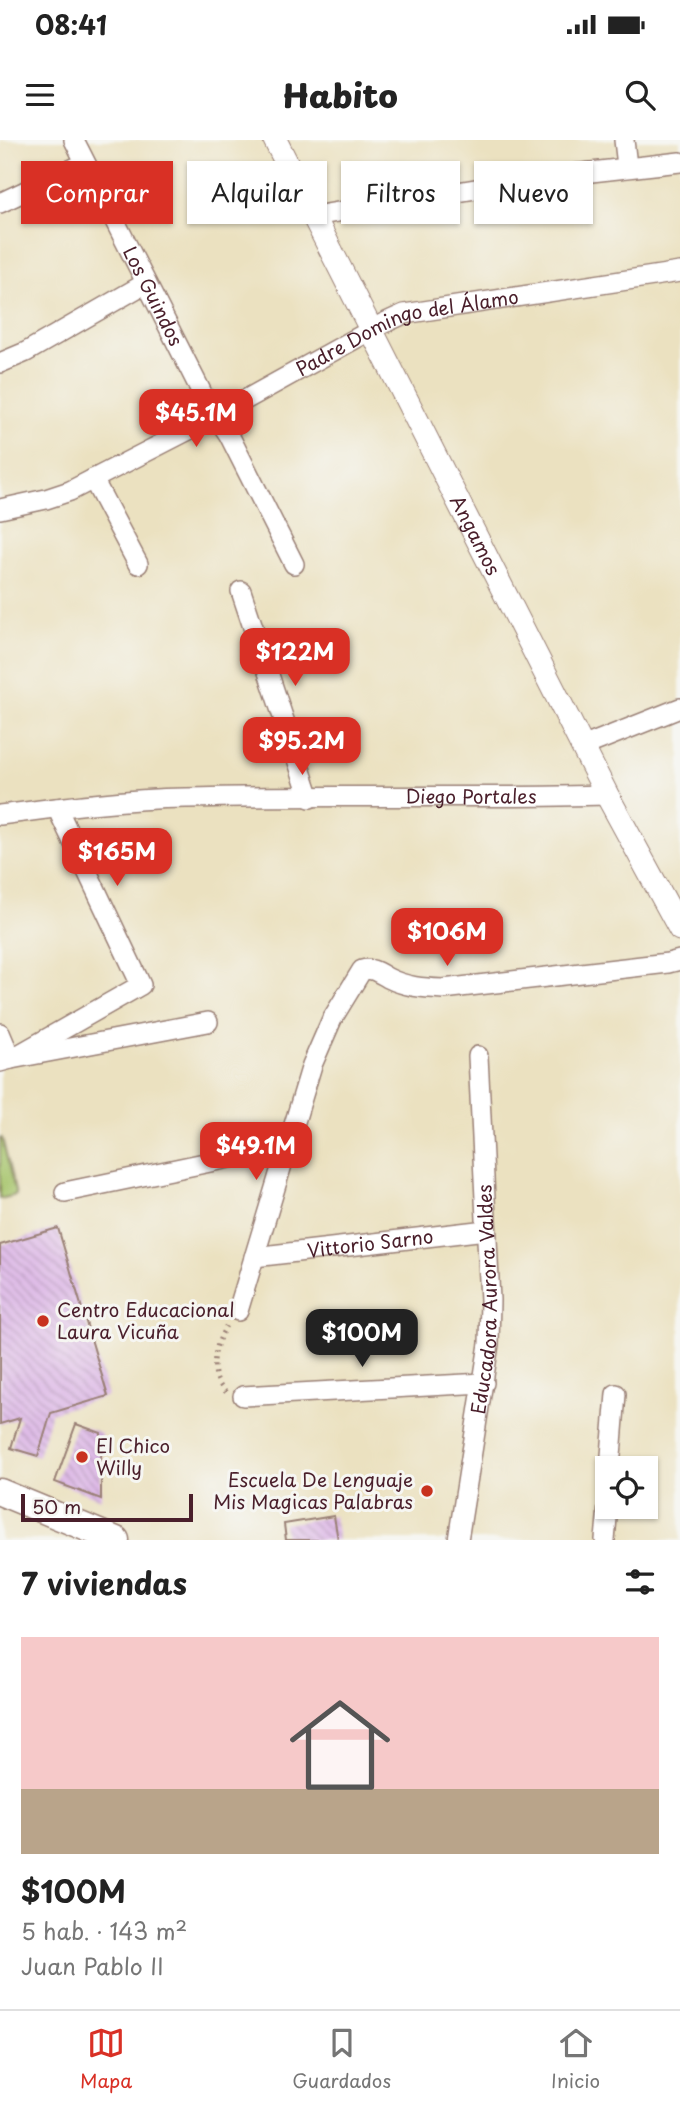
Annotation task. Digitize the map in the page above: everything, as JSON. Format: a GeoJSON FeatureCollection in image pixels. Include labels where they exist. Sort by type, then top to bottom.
{"type":"FeatureCollection","features":[{"type":"Feature","properties":{"kind":"main road"},"geometry":{"type":"LineString","coordinates":[[0,1492],[116,1540]]}},
{"type":"Feature","properties":{"kind":"street","name":"Los Guindos"},"geometry":{"type":"LineString","coordinates":[[74,140],[84,161]]}},
{"type":"Feature","properties":{"kind":"street","name":"Angamos"},"geometry":{"type":"LineString","coordinates":[[275,140],[286,161]]}},
{"type":"Feature","properties":{"kind":"street"},"geometry":{"type":"LineString","coordinates":[[624,140],[627,166]]}},
{"type":"Feature","properties":{"kind":"street"},"geometry":{"type":"LineString","coordinates":[[327,214],[467,188],[627,166],[680,162]]}},
{"type":"Feature","properties":{"kind":"street"},"geometry":{"type":"LineString","coordinates":[[0,203],[21,193]]}},
{"type":"Feature","properties":{"kind":"street","name":"Los Guindos"},"geometry":{"type":"LineString","coordinates":[[116,224],[205,399],[229,435],[294,564]]}},
{"type":"Feature","properties":{"kind":"street","name":"Angamos"},"geometry":{"type":"LineString","coordinates":[[318,224],[607,795],[671,893],[680,929]]}},
{"type":"Feature","properties":{"kind":"street","name":"Padre Domingo del Álamo"},"geometry":{"type":"LineString","coordinates":[[0,509],[46,499],[93,479],[216,416],[393,318],[416,312],[680,272]]}},
{"type":"Feature","properties":{"kind":"street"},"geometry":{"type":"LineString","coordinates":[[0,363],[26,352],[146,283]]}},
{"type":"Feature","properties":{"kind":"street"},"geometry":{"type":"LineString","coordinates":[[93,479],[138,564]]}},
{"type":"Feature","properties":{"kind":"street"},"geometry":{"type":"LineString","coordinates":[[241,591],[310,797]]}},
{"type":"Feature","properties":{"kind":"street"},"geometry":{"type":"LineString","coordinates":[[582,747],[680,708]]}},
{"type":"Feature","properties":{"kind":"street","name":"Diego Portales"},"geometry":{"type":"LineString","coordinates":[[0,815],[185,797],[607,795]]}},
{"type":"Feature","properties":{"kind":"street"},"geometry":{"type":"LineString","coordinates":[[6,1061],[141,985],[57,808]]}},
{"type":"Feature","properties":{"kind":"street"},"geometry":{"type":"LineString","coordinates":[[238,1311],[312,1065],[345,995],[359,972],[371,969],[402,985],[443,989],[680,960]]}},
{"type":"Feature","properties":{"kind":"street"},"geometry":{"type":"LineString","coordinates":[[6,1061],[208,1022]]}},
{"type":"Feature","properties":{"kind":"street"},"geometry":{"type":"LineString","coordinates":[[0,1033],[6,1061]]}},
{"type":"Feature","properties":{"kind":"street","name":"Educadora Aurora Valdes"},"geometry":{"type":"LineString","coordinates":[[458,1540],[489,1344],[490,1300],[478,1056]]}},
{"type":"Feature","properties":{"kind":"street"},"geometry":{"type":"LineString","coordinates":[[65,1192],[287,1146]]}},
{"type":"Feature","properties":{"kind":"street","name":"Vittorio Sarno"},"geometry":{"type":"LineString","coordinates":[[254,1257],[486,1230]]}},
{"type":"Feature","properties":{"kind":"street"},"geometry":{"type":"LineString","coordinates":[[243,1396],[484,1383]]}},
{"type":"Feature","properties":{"kind":"street"},"geometry":{"type":"LineString","coordinates":[[611,1456],[616,1394]]}},
{"type":"Feature","properties":{"kind":"street"},"geometry":{"type":"LineString","coordinates":[[605,1540],[607,1519]]}},
{"type":"Feature","properties":{"kind":"path"},"geometry":{"type":"LineString","coordinates":[[238,1311],[219,1337],[214,1361],[216,1381],[220,1386],[230,1394],[243,1396]]}},
{"type":"Feature","properties":{"kind":"green space"},"geometry":{"type":"Polygon","coordinates":[[[0,1138],[16,1195],[0,1199],[0,1138]]]}},
{"type":"Feature","properties":{"kind":"building","name":"Centro Educacional Laura Vicuña"},"geometry":{"type":"Polygon","coordinates":[[[58,1228],[108,1396],[51,1413],[38,1456],[11,1448],[20,1418],[0,1424],[0,1245],[58,1228]]]}},
{"type":"Feature","properties":{"kind":"building","name":"El Chico Willy"},"geometry":{"type":"Polygon","coordinates":[[[76,1424],[101,1433],[101,1499],[55,1482],[76,1424]]]}},
{"type":"Feature","properties":{"kind":"building"},"geometry":{"type":"Polygon","coordinates":[[[334,1516],[338,1540],[286,1540],[284,1524],[334,1516]]]}},
{"type":"Feature","properties":{"kind":"place","name":"Centro Educacional Laura Vicuña"},"geometry":{"type":"Point","coordinates":[43,1321]}},
{"type":"Feature","properties":{"kind":"place","name":"El Chico Willy"},"geometry":{"type":"Point","coordinates":[82,1457]}},
{"type":"Feature","properties":{"kind":"place","name":"Escuela De Lenguaje Mis Magicas Palabras"},"geometry":{"type":"Point","coordinates":[427,1491]}}]}
